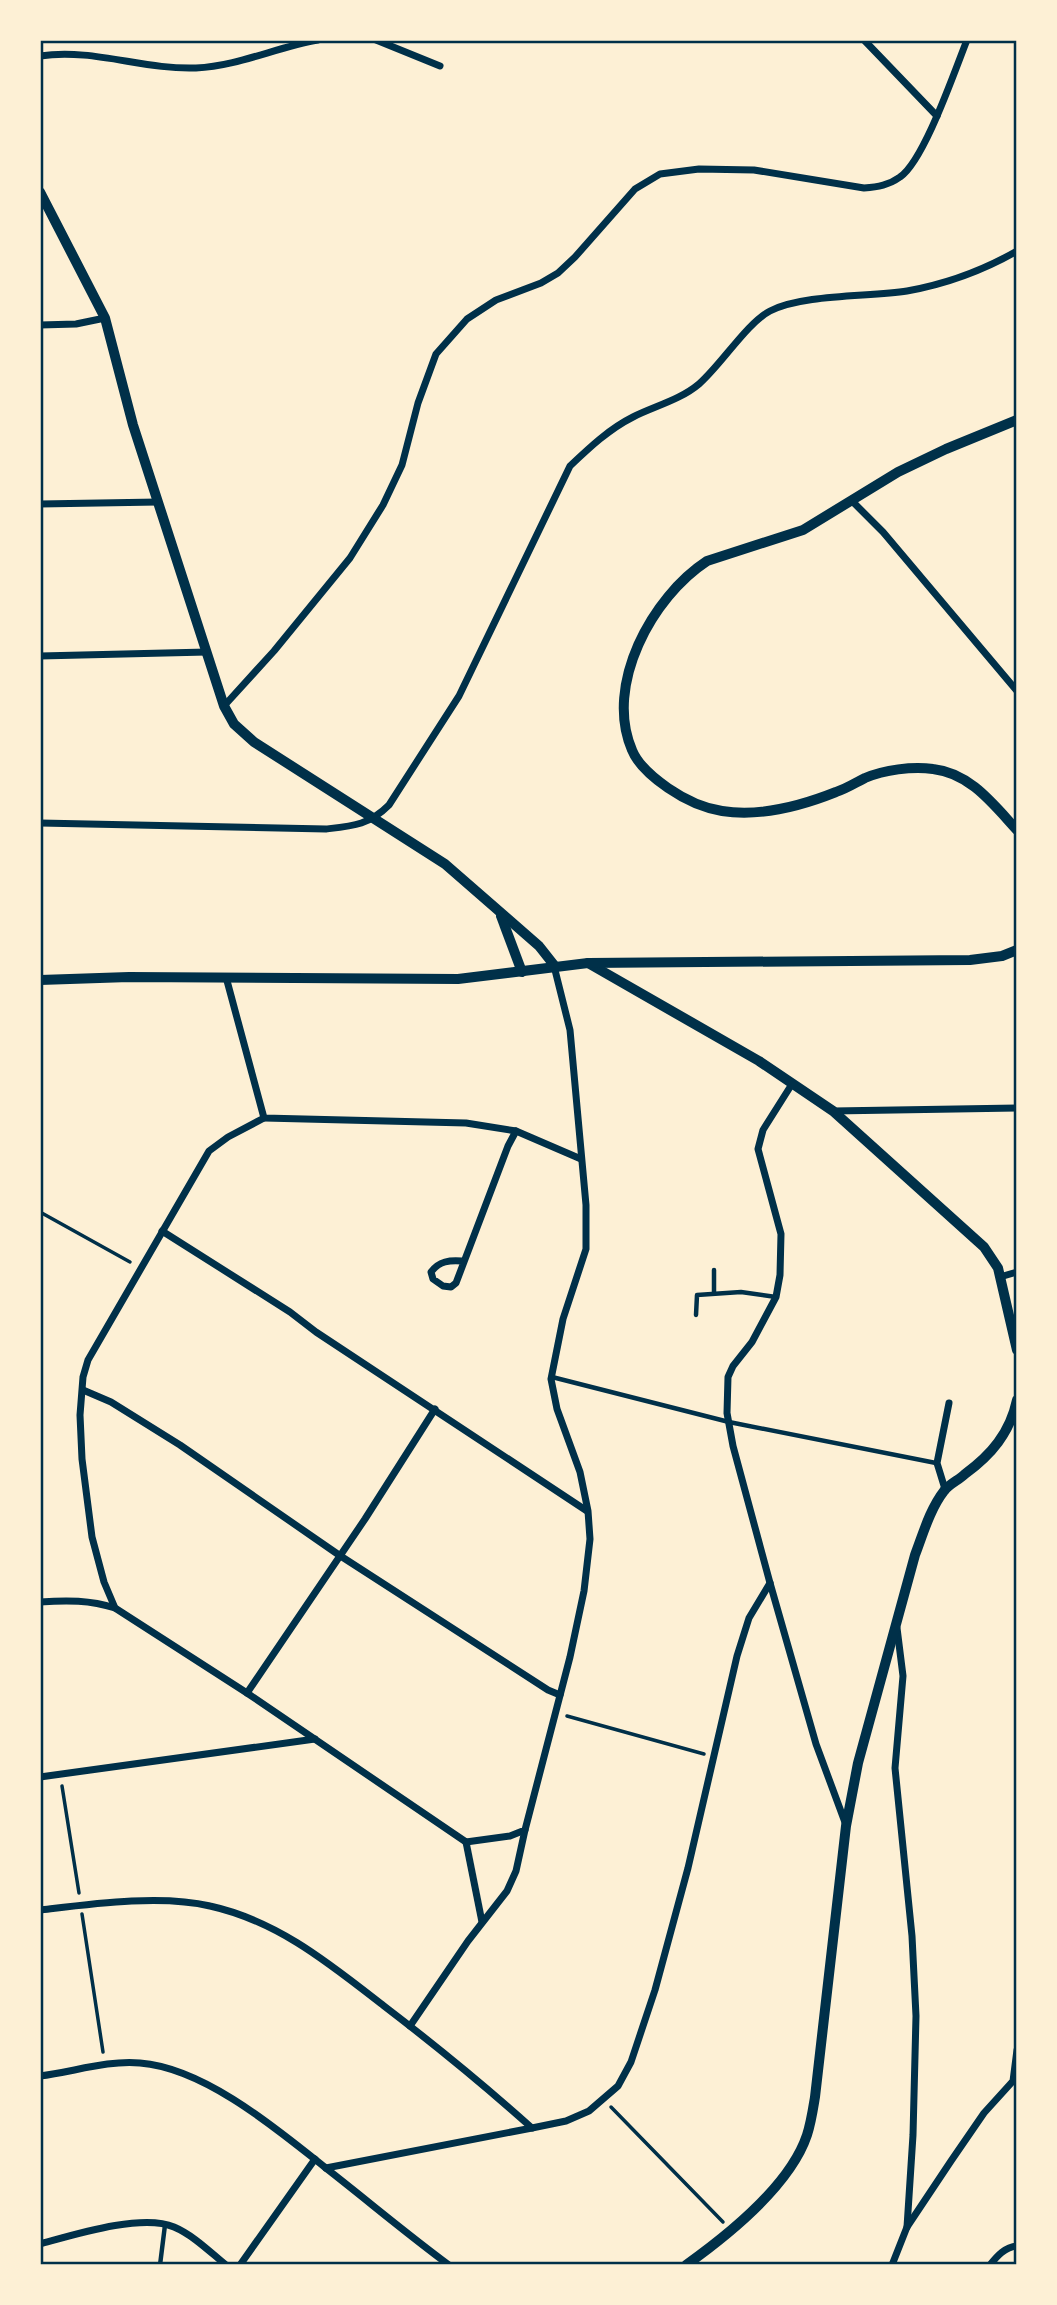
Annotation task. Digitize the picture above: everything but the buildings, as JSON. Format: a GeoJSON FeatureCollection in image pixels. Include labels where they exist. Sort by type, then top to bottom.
{"type":"FeatureCollection","features":[{"type":"Feature","properties":{"kind":"street"},"geometry":{"type":"LineString","coordinates":[[40,56],[87,55],[196,68],[236,62],[318,40]]}},
{"type":"Feature","properties":{"kind":"street"},"geometry":{"type":"LineString","coordinates":[[376,40],[440,66]]}},
{"type":"Feature","properties":{"kind":"street"},"geometry":{"type":"LineString","coordinates":[[863,40],[937,116]]}},
{"type":"Feature","properties":{"kind":"street"},"geometry":{"type":"LineString","coordinates":[[224,706],[274,651],[357,547],[383,505],[402,465],[418,403],[436,354],[467,319],[496,300],[541,283],[558,273],[635,189],[660,174],[699,169],[754,170],[837,184],[880,187],[900,177],[911,167],[937,116],[967,40]]}},
{"type":"Feature","properties":{"kind":"street"},"geometry":{"type":"LineString","coordinates":[[40,192],[105,318],[158,502],[224,706],[234,724],[254,742],[445,864],[539,946],[554,965],[570,1030],[586,1205],[586,1249],[559,1336],[551,1377],[557,1409],[580,1472],[588,1511],[590,1539],[584,1591],[516,1871],[507,1891],[482,1922],[411,2026]]}},
{"type":"Feature","properties":{"kind":"street"},"geometry":{"type":"LineString","coordinates":[[40,823],[326,829],[376,819],[389,805],[459,696],[570,466],[597,440],[632,418],[667,404],[698,385],[769,312],[796,303],[907,291],[954,280],[992,265],[1017,251]]}},
{"type":"Feature","properties":{"kind":"street"},"geometry":{"type":"LineString","coordinates":[[40,325],[76,324],[105,318]]}},
{"type":"Feature","properties":{"kind":"street"},"geometry":{"type":"LineString","coordinates":[[1017,420],[898,471],[803,530],[707,561],[695,569],[648,623],[629,669],[623,717],[632,751],[642,766],[683,798],[718,811],[762,812],[837,792],[868,777],[906,769],[933,769],[960,776],[990,800],[1017,830]]}},
{"type":"Feature","properties":{"kind":"street"},"geometry":{"type":"LineString","coordinates":[[852,501],[883,532],[1017,691]]}},
{"type":"Feature","properties":{"kind":"street"},"geometry":{"type":"LineString","coordinates":[[40,504],[158,502]]}},
{"type":"Feature","properties":{"kind":"street"},"geometry":{"type":"LineString","coordinates":[[40,656],[207,652]]}},
{"type":"Feature","properties":{"kind":"street"},"geometry":{"type":"LineString","coordinates":[[500,914],[522,972]]}},
{"type":"Feature","properties":{"kind":"street"},"geometry":{"type":"LineString","coordinates":[[40,980],[226,977],[458,979],[522,972],[554,965],[588,963],[970,960],[1002,956],[1017,950]]}},
{"type":"Feature","properties":{"kind":"street"},"geometry":{"type":"LineString","coordinates":[[588,963],[759,1061],[833,1111],[984,1247],[995,1261],[1016,1335],[1017,1350]]}},
{"type":"Feature","properties":{"kind":"street"},"geometry":{"type":"LineString","coordinates":[[226,977],[264,1118]]}},
{"type":"Feature","properties":{"kind":"street"},"geometry":{"type":"LineString","coordinates":[[792,1084],[763,1130],[758,1149],[781,1234],[780,1275],[776,1297],[752,1342],[733,1366],[728,1377],[726,1396],[729,1422],[771,1583],[816,1744],[846,1826]]}},
{"type":"Feature","properties":{"kind":"street"},"geometry":{"type":"LineString","coordinates":[[833,1111],[1017,1108]]}},
{"type":"Feature","properties":{"kind":"street"},"geometry":{"type":"LineString","coordinates":[[115,1608],[98,1559],[85,1491],[81,1437],[83,1390],[88,1360],[209,1152],[264,1118],[466,1123],[516,1131],[581,1159]]}},
{"type":"Feature","properties":{"kind":"street"},"geometry":{"type":"LineString","coordinates":[[462,1261],[436,1265],[431,1272],[433,1279],[443,1286],[451,1287],[460,1274],[462,1261],[516,1131]]}},
{"type":"Feature","properties":{"kind":"street"},"geometry":{"type":"LineString","coordinates":[[162,1231],[290,1312],[588,1511]]}},
{"type":"Feature","properties":{"kind":"street"},"geometry":{"type":"LineString","coordinates":[[1000,1277],[1017,1272]]}},
{"type":"Feature","properties":{"kind":"street"},"geometry":{"type":"LineString","coordinates":[[83,1390],[111,1402],[180,1445],[339,1555],[548,1690],[560,1695]]}},
{"type":"Feature","properties":{"kind":"street"},"geometry":{"type":"LineString","coordinates":[[685,2265],[732,2231],[760,2203],[789,2169],[807,2136],[815,2097],[846,1826],[858,1763],[924,1530],[945,1489],[996,1448],[1007,1430],[1017,1401]]}},
{"type":"Feature","properties":{"kind":"street"},"geometry":{"type":"LineString","coordinates":[[945,1489],[937,1463],[949,1403]]}},
{"type":"Feature","properties":{"kind":"street"},"geometry":{"type":"LineString","coordinates":[[247,1693],[365,1519],[435,1409]]}},
{"type":"Feature","properties":{"kind":"street"},"geometry":{"type":"LineString","coordinates":[[326,2168],[566,2121],[589,2112],[618,2086],[631,2062],[688,1868],[737,1656],[749,1618],[771,1583]]}},
{"type":"Feature","properties":{"kind":"street"},"geometry":{"type":"LineString","coordinates":[[40,1602],[96,1602],[115,1608],[247,1693],[466,1842],[510,1836],[525,1830]]}},
{"type":"Feature","properties":{"kind":"street"},"geometry":{"type":"LineString","coordinates":[[897,1627],[903,1676],[895,1768],[909,1902],[916,2016],[914,2136],[907,2227]]}},
{"type":"Feature","properties":{"kind":"street"},"geometry":{"type":"LineString","coordinates":[[40,1777],[315,1739]]}},
{"type":"Feature","properties":{"kind":"street"},"geometry":{"type":"LineString","coordinates":[[466,1842],[482,1922]]}},
{"type":"Feature","properties":{"kind":"street"},"geometry":{"type":"LineString","coordinates":[[40,1910],[164,1900],[210,1906],[272,1927],[313,1952],[411,2026],[532,2128]]}},
{"type":"Feature","properties":{"kind":"street"},"geometry":{"type":"LineString","coordinates":[[892,2265],[907,2227],[984,2113],[1015,2080],[1017,2050]]}},
{"type":"Feature","properties":{"kind":"street"},"geometry":{"type":"LineString","coordinates":[[40,2076],[138,2062],[160,2066],[197,2080],[257,2115],[449,2265]]}},
{"type":"Feature","properties":{"kind":"street"},"geometry":{"type":"LineString","coordinates":[[240,2265],[315,2159]]}},
{"type":"Feature","properties":{"kind":"street"},"geometry":{"type":"LineString","coordinates":[[40,2244],[114,2226],[165,2225],[173,2226],[194,2239],[226,2265]]}},
{"type":"Feature","properties":{"kind":"street"},"geometry":{"type":"LineString","coordinates":[[990,2265],[1010,2246],[1017,2246]]}},
{"type":"Feature","properties":{"kind":"lane"},"geometry":{"type":"LineString","coordinates":[[714,1270],[714,1293]]}},
{"type":"Feature","properties":{"kind":"lane"},"geometry":{"type":"LineString","coordinates":[[696,1315],[697,1295],[741,1292],[776,1297]]}},
{"type":"Feature","properties":{"kind":"lane"},"geometry":{"type":"LineString","coordinates":[[551,1377],[729,1422],[937,1463]]}},
{"type":"Feature","properties":{"kind":"lane"},"geometry":{"type":"LineString","coordinates":[[160,2265],[165,2225]]}},
{"type":"Feature","properties":{"kind":"path"},"geometry":{"type":"LineString","coordinates":[[40,1212],[140,1268]]}},
{"type":"Feature","properties":{"kind":"path"},"geometry":{"type":"LineString","coordinates":[[555,1712],[713,1756]]}},
{"type":"Feature","properties":{"kind":"path"},"geometry":{"type":"LineString","coordinates":[[61,1774],[81,1906],[82,1930],[105,2065]]}},
{"type":"Feature","properties":{"kind":"path"},"geometry":{"type":"LineString","coordinates":[[604,2099],[732,2231]]}}]}
